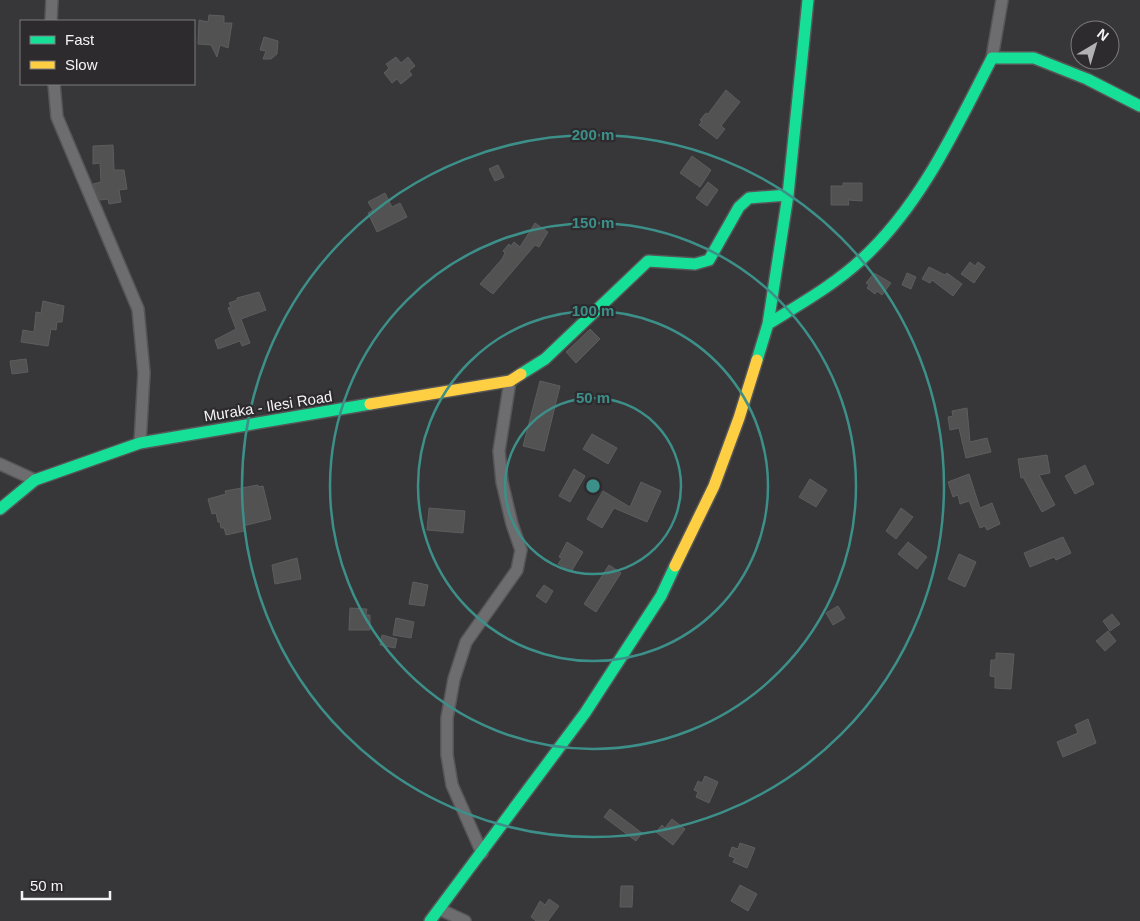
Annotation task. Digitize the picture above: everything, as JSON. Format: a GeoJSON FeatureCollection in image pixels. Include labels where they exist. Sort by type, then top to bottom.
{"type":"FeatureCollection","features":[{"type":"Feature","properties":{"kind":"main road"},"geometry":{"type":"LineString","coordinates":[[430,921],[585,713],[661,596],[714,486],[739,418],[768,324],[788,196],[808,0]]}},
{"type":"Feature","properties":{"kind":"main road"},"geometry":{"type":"LineString","coordinates":[[768,324],[838,280],[873,248],[920,188],[992,58],[1034,58],[1087,79],[1140,106]]}},
{"type":"Feature","properties":{"kind":"main road","name":"Muraka - Ilesi Road"},"geometry":{"type":"LineString","coordinates":[[35,480],[140,443],[510,381],[545,359],[648,261],[659,260],[700,265],[709,260],[740,207],[749,198],[788,196]]}},
{"type":"Feature","properties":{"kind":"main road"},"geometry":{"type":"LineString","coordinates":[[0,509],[35,480]]}},
{"type":"Feature","properties":{"kind":"street"},"geometry":{"type":"LineString","coordinates":[[51,20],[52,0]]}},
{"type":"Feature","properties":{"kind":"street"},"geometry":{"type":"LineString","coordinates":[[992,58],[1002,0]]}},
{"type":"Feature","properties":{"kind":"street"},"geometry":{"type":"LineString","coordinates":[[54,85],[57,117],[138,309],[144,374],[140,443]]}},
{"type":"Feature","properties":{"kind":"street"},"geometry":{"type":"LineString","coordinates":[[482,853],[452,785],[447,755],[446,718],[454,679],[466,642],[517,570],[520,556],[521,550],[512,524],[502,482],[499,451],[510,381]]}},
{"type":"Feature","properties":{"kind":"street"},"geometry":{"type":"LineString","coordinates":[[0,464],[35,480]]}},
{"type":"Feature","properties":{"kind":"street"},"geometry":{"type":"LineString","coordinates":[[439,909],[465,921]]}},
{"type":"Feature","properties":{"kind":"building"},"geometry":{"type":"Polygon","coordinates":[[[209,15],[224,16],[224,23],[232,23],[228,48],[220,45],[217,57],[211,45],[198,44],[199,20],[208,22],[209,15]]]}},
{"type":"Feature","properties":{"kind":"building"},"geometry":{"type":"Polygon","coordinates":[[[264,37],[278,41],[277,54],[271,59],[263,59],[266,51],[260,50],[264,37]]]}},
{"type":"Feature","properties":{"kind":"building"},"geometry":{"type":"Polygon","coordinates":[[[396,57],[401,63],[408,57],[415,66],[409,71],[412,75],[401,84],[397,79],[392,83],[384,73],[389,68],[386,64],[396,57]]]}},
{"type":"Feature","properties":{"kind":"building"},"geometry":{"type":"Polygon","coordinates":[[[726,90],[740,102],[721,126],[725,129],[717,139],[699,125],[702,121],[700,120],[706,113],[708,114],[726,90]]]}},
{"type":"Feature","properties":{"kind":"building"},"geometry":{"type":"Polygon","coordinates":[[[113,145],[114,170],[124,170],[127,189],[119,190],[121,202],[109,204],[108,199],[100,200],[93,184],[101,182],[100,163],[93,164],[93,146],[113,145]]]}},
{"type":"Feature","properties":{"kind":"building"},"geometry":{"type":"Polygon","coordinates":[[[692,156],[711,170],[700,187],[680,173],[692,156]]]}},
{"type":"Feature","properties":{"kind":"building"},"geometry":{"type":"Polygon","coordinates":[[[498,165],[504,177],[495,181],[489,169],[498,165]]]}},
{"type":"Feature","properties":{"kind":"building"},"geometry":{"type":"Polygon","coordinates":[[[708,182],[718,190],[707,206],[696,198],[708,182]]]}},
{"type":"Feature","properties":{"kind":"building"},"geometry":{"type":"Polygon","coordinates":[[[843,183],[862,183],[862,201],[848,200],[849,205],[831,205],[831,186],[843,186],[843,183]]]}},
{"type":"Feature","properties":{"kind":"building"},"geometry":{"type":"Polygon","coordinates":[[[385,193],[392,207],[400,203],[407,217],[377,232],[368,213],[373,210],[368,202],[385,193]]]}},
{"type":"Feature","properties":{"kind":"building"},"geometry":{"type":"Polygon","coordinates":[[[535,223],[548,232],[539,247],[535,245],[493,294],[480,284],[502,259],[505,253],[503,251],[509,244],[511,246],[514,242],[520,247],[535,223]]]}},
{"type":"Feature","properties":{"kind":"building"},"geometry":{"type":"Polygon","coordinates":[[[970,262],[975,266],[978,262],[985,267],[974,283],[961,274],[970,262]]]}},
{"type":"Feature","properties":{"kind":"building"},"geometry":{"type":"Polygon","coordinates":[[[929,267],[945,275],[947,273],[962,284],[953,296],[932,280],[930,283],[922,279],[929,267]]]}},
{"type":"Feature","properties":{"kind":"building"},"geometry":{"type":"Polygon","coordinates":[[[874,273],[891,283],[882,295],[877,291],[875,294],[867,288],[869,285],[866,283],[874,273]]]}},
{"type":"Feature","properties":{"kind":"building"},"geometry":{"type":"Polygon","coordinates":[[[907,273],[916,277],[911,289],[902,285],[907,273]]]}},
{"type":"Feature","properties":{"kind":"building"},"geometry":{"type":"Polygon","coordinates":[[[259,292],[266,310],[241,319],[250,343],[242,346],[240,341],[218,349],[215,340],[236,329],[228,308],[231,307],[229,303],[237,300],[237,298],[259,292]]]}},
{"type":"Feature","properties":{"kind":"building"},"geometry":{"type":"Polygon","coordinates":[[[43,301],[64,306],[62,322],[57,322],[56,330],[51,329],[48,346],[21,342],[23,330],[34,332],[36,312],[41,313],[43,301]]]}},
{"type":"Feature","properties":{"kind":"building"},"geometry":{"type":"Polygon","coordinates":[[[590,329],[600,339],[576,363],[566,352],[590,329]]]}},
{"type":"Feature","properties":{"kind":"building"},"geometry":{"type":"Polygon","coordinates":[[[26,359],[28,372],[12,374],[10,361],[26,359]]]}},
{"type":"Feature","properties":{"kind":"building"},"geometry":{"type":"Polygon","coordinates":[[[540,381],[560,386],[544,451],[523,446],[540,381]]]}},
{"type":"Feature","properties":{"kind":"building"},"geometry":{"type":"Polygon","coordinates":[[[967,408],[970,442],[987,438],[991,452],[966,458],[959,428],[950,430],[948,417],[953,416],[952,411],[967,408]]]}},
{"type":"Feature","properties":{"kind":"building"},"geometry":{"type":"Polygon","coordinates":[[[592,434],[617,448],[608,464],[583,449],[592,434]]]}},
{"type":"Feature","properties":{"kind":"building"},"geometry":{"type":"Polygon","coordinates":[[[1047,455],[1050,473],[1039,475],[1055,505],[1042,512],[1023,477],[1021,478],[1018,459],[1047,455]]]}},
{"type":"Feature","properties":{"kind":"building"},"geometry":{"type":"Polygon","coordinates":[[[1085,465],[1094,484],[1075,494],[1065,476],[1085,465]]]}},
{"type":"Feature","properties":{"kind":"building"},"geometry":{"type":"Polygon","coordinates":[[[574,469],[585,476],[570,502],[559,496],[574,469]]]}},
{"type":"Feature","properties":{"kind":"building"},"geometry":{"type":"Polygon","coordinates":[[[969,474],[980,508],[992,503],[1000,524],[987,530],[985,526],[980,528],[969,501],[960,504],[958,495],[953,497],[948,482],[969,474]]]}},
{"type":"Feature","properties":{"kind":"building"},"geometry":{"type":"Polygon","coordinates":[[[810,479],[827,490],[816,507],[799,497],[810,479]]]}},
{"type":"Feature","properties":{"kind":"building"},"geometry":{"type":"Polygon","coordinates":[[[641,482],[661,491],[647,522],[614,508],[602,528],[587,519],[603,491],[630,507],[641,482]]]}},
{"type":"Feature","properties":{"kind":"building"},"geometry":{"type":"Polygon","coordinates":[[[258,485],[258,487],[263,486],[271,519],[243,526],[244,531],[226,535],[224,528],[221,528],[220,522],[218,522],[216,513],[212,514],[208,499],[226,494],[225,491],[258,485]]]}},
{"type":"Feature","properties":{"kind":"building"},"geometry":{"type":"Polygon","coordinates":[[[429,508],[465,511],[463,533],[427,530],[429,508]]]}},
{"type":"Feature","properties":{"kind":"building"},"geometry":{"type":"Polygon","coordinates":[[[901,508],[913,517],[896,539],[886,531],[901,508]]]}},
{"type":"Feature","properties":{"kind":"building"},"geometry":{"type":"Polygon","coordinates":[[[1063,537],[1071,553],[1056,560],[1054,557],[1030,567],[1024,553],[1063,537]]]}},
{"type":"Feature","properties":{"kind":"building"},"geometry":{"type":"Polygon","coordinates":[[[567,542],[583,552],[571,572],[558,564],[562,558],[559,557],[567,542]]]}},
{"type":"Feature","properties":{"kind":"building"},"geometry":{"type":"Polygon","coordinates":[[[908,542],[927,557],[917,569],[898,554],[908,542]]]}},
{"type":"Feature","properties":{"kind":"building"},"geometry":{"type":"Polygon","coordinates":[[[959,554],[976,562],[965,587],[948,579],[959,554]]]}},
{"type":"Feature","properties":{"kind":"building"},"geometry":{"type":"Polygon","coordinates":[[[297,558],[301,579],[275,584],[272,565],[297,558]]]}},
{"type":"Feature","properties":{"kind":"building"},"geometry":{"type":"Polygon","coordinates":[[[609,565],[621,573],[596,612],[584,604],[609,565]]]}},
{"type":"Feature","properties":{"kind":"building"},"geometry":{"type":"Polygon","coordinates":[[[413,582],[428,585],[424,606],[409,604],[413,582]]]}},
{"type":"Feature","properties":{"kind":"building"},"geometry":{"type":"Polygon","coordinates":[[[544,585],[553,591],[546,603],[536,596],[544,585]]]}},
{"type":"Feature","properties":{"kind":"building"},"geometry":{"type":"Polygon","coordinates":[[[838,606],[845,618],[833,625],[826,613],[838,606]]]}},
{"type":"Feature","properties":{"kind":"building"},"geometry":{"type":"Polygon","coordinates":[[[350,608],[367,609],[366,615],[370,615],[370,630],[349,630],[350,608]]]}},
{"type":"Feature","properties":{"kind":"building"},"geometry":{"type":"Polygon","coordinates":[[[1112,614],[1120,624],[1110,631],[1103,621],[1112,614]]]}},
{"type":"Feature","properties":{"kind":"building"},"geometry":{"type":"Polygon","coordinates":[[[396,618],[414,622],[411,638],[393,635],[396,618]]]}},
{"type":"Feature","properties":{"kind":"building"},"geometry":{"type":"Polygon","coordinates":[[[1108,631],[1116,641],[1105,651],[1096,641],[1108,631]]]}},
{"type":"Feature","properties":{"kind":"building"},"geometry":{"type":"Polygon","coordinates":[[[382,635],[397,639],[395,648],[380,645],[382,635]]]}},
{"type":"Feature","properties":{"kind":"building"},"geometry":{"type":"Polygon","coordinates":[[[996,653],[1014,654],[1011,689],[995,688],[995,677],[990,676],[991,660],[996,660],[996,653]]]}},
{"type":"Feature","properties":{"kind":"building"},"geometry":{"type":"Polygon","coordinates":[[[1088,719],[1096,743],[1063,757],[1057,742],[1078,733],[1075,725],[1088,719]]]}},
{"type":"Feature","properties":{"kind":"building"},"geometry":{"type":"Polygon","coordinates":[[[705,776],[718,782],[709,803],[696,797],[698,792],[694,790],[698,781],[702,783],[705,776]]]}},
{"type":"Feature","properties":{"kind":"building"},"geometry":{"type":"Polygon","coordinates":[[[610,809],[642,833],[636,841],[604,817],[610,809]]]}},
{"type":"Feature","properties":{"kind":"building"},"geometry":{"type":"Polygon","coordinates":[[[672,819],[685,829],[673,845],[656,832],[662,825],[665,828],[672,819]]]}},
{"type":"Feature","properties":{"kind":"building"},"geometry":{"type":"Polygon","coordinates":[[[740,843],[755,848],[747,868],[733,862],[735,858],[729,856],[732,847],[738,849],[740,843]]]}},
{"type":"Feature","properties":{"kind":"building"},"geometry":{"type":"Polygon","coordinates":[[[740,885],[757,894],[748,911],[731,901],[740,885]]]}},
{"type":"Feature","properties":{"kind":"building"},"geometry":{"type":"Polygon","coordinates":[[[621,886],[633,886],[632,907],[620,907],[621,886]]]}},
{"type":"Feature","properties":{"kind":"building"},"geometry":{"type":"Polygon","coordinates":[[[549,899],[559,906],[548,921],[536,921],[531,917],[540,901],[545,905],[549,899]]]}},
{"type":"Feature","properties":{"kind":"traffic: fast"},"geometry":{"type":"LineString","coordinates":[[757,360],[768,324],[788,195],[808,0]]}},
{"type":"Feature","properties":{"kind":"traffic: fast"},"geometry":{"type":"LineString","coordinates":[[768,324],[840,277],[883,238],[902,215],[936,165],[992,58],[1034,58],[1087,79],[1140,106]]}},
{"type":"Feature","properties":{"kind":"traffic: fast"},"geometry":{"type":"LineString","coordinates":[[521,374],[545,359],[648,261],[695,264],[709,260],[739,207],[749,198],[788,195]]}},
{"type":"Feature","properties":{"kind":"traffic: fast"},"geometry":{"type":"LineString","coordinates":[[0,509],[35,480],[140,443],[370,404]]}},
{"type":"Feature","properties":{"kind":"traffic: fast"},"geometry":{"type":"LineString","coordinates":[[430,921],[585,713],[661,596],[675,566]]}},
{"type":"Feature","properties":{"kind":"traffic: slow"},"geometry":{"type":"LineString","coordinates":[[675,566],[714,486],[739,418],[757,360]]}},
{"type":"Feature","properties":{"kind":"traffic: slow"},"geometry":{"type":"LineString","coordinates":[[370,404],[510,381],[521,374]]}}]}
